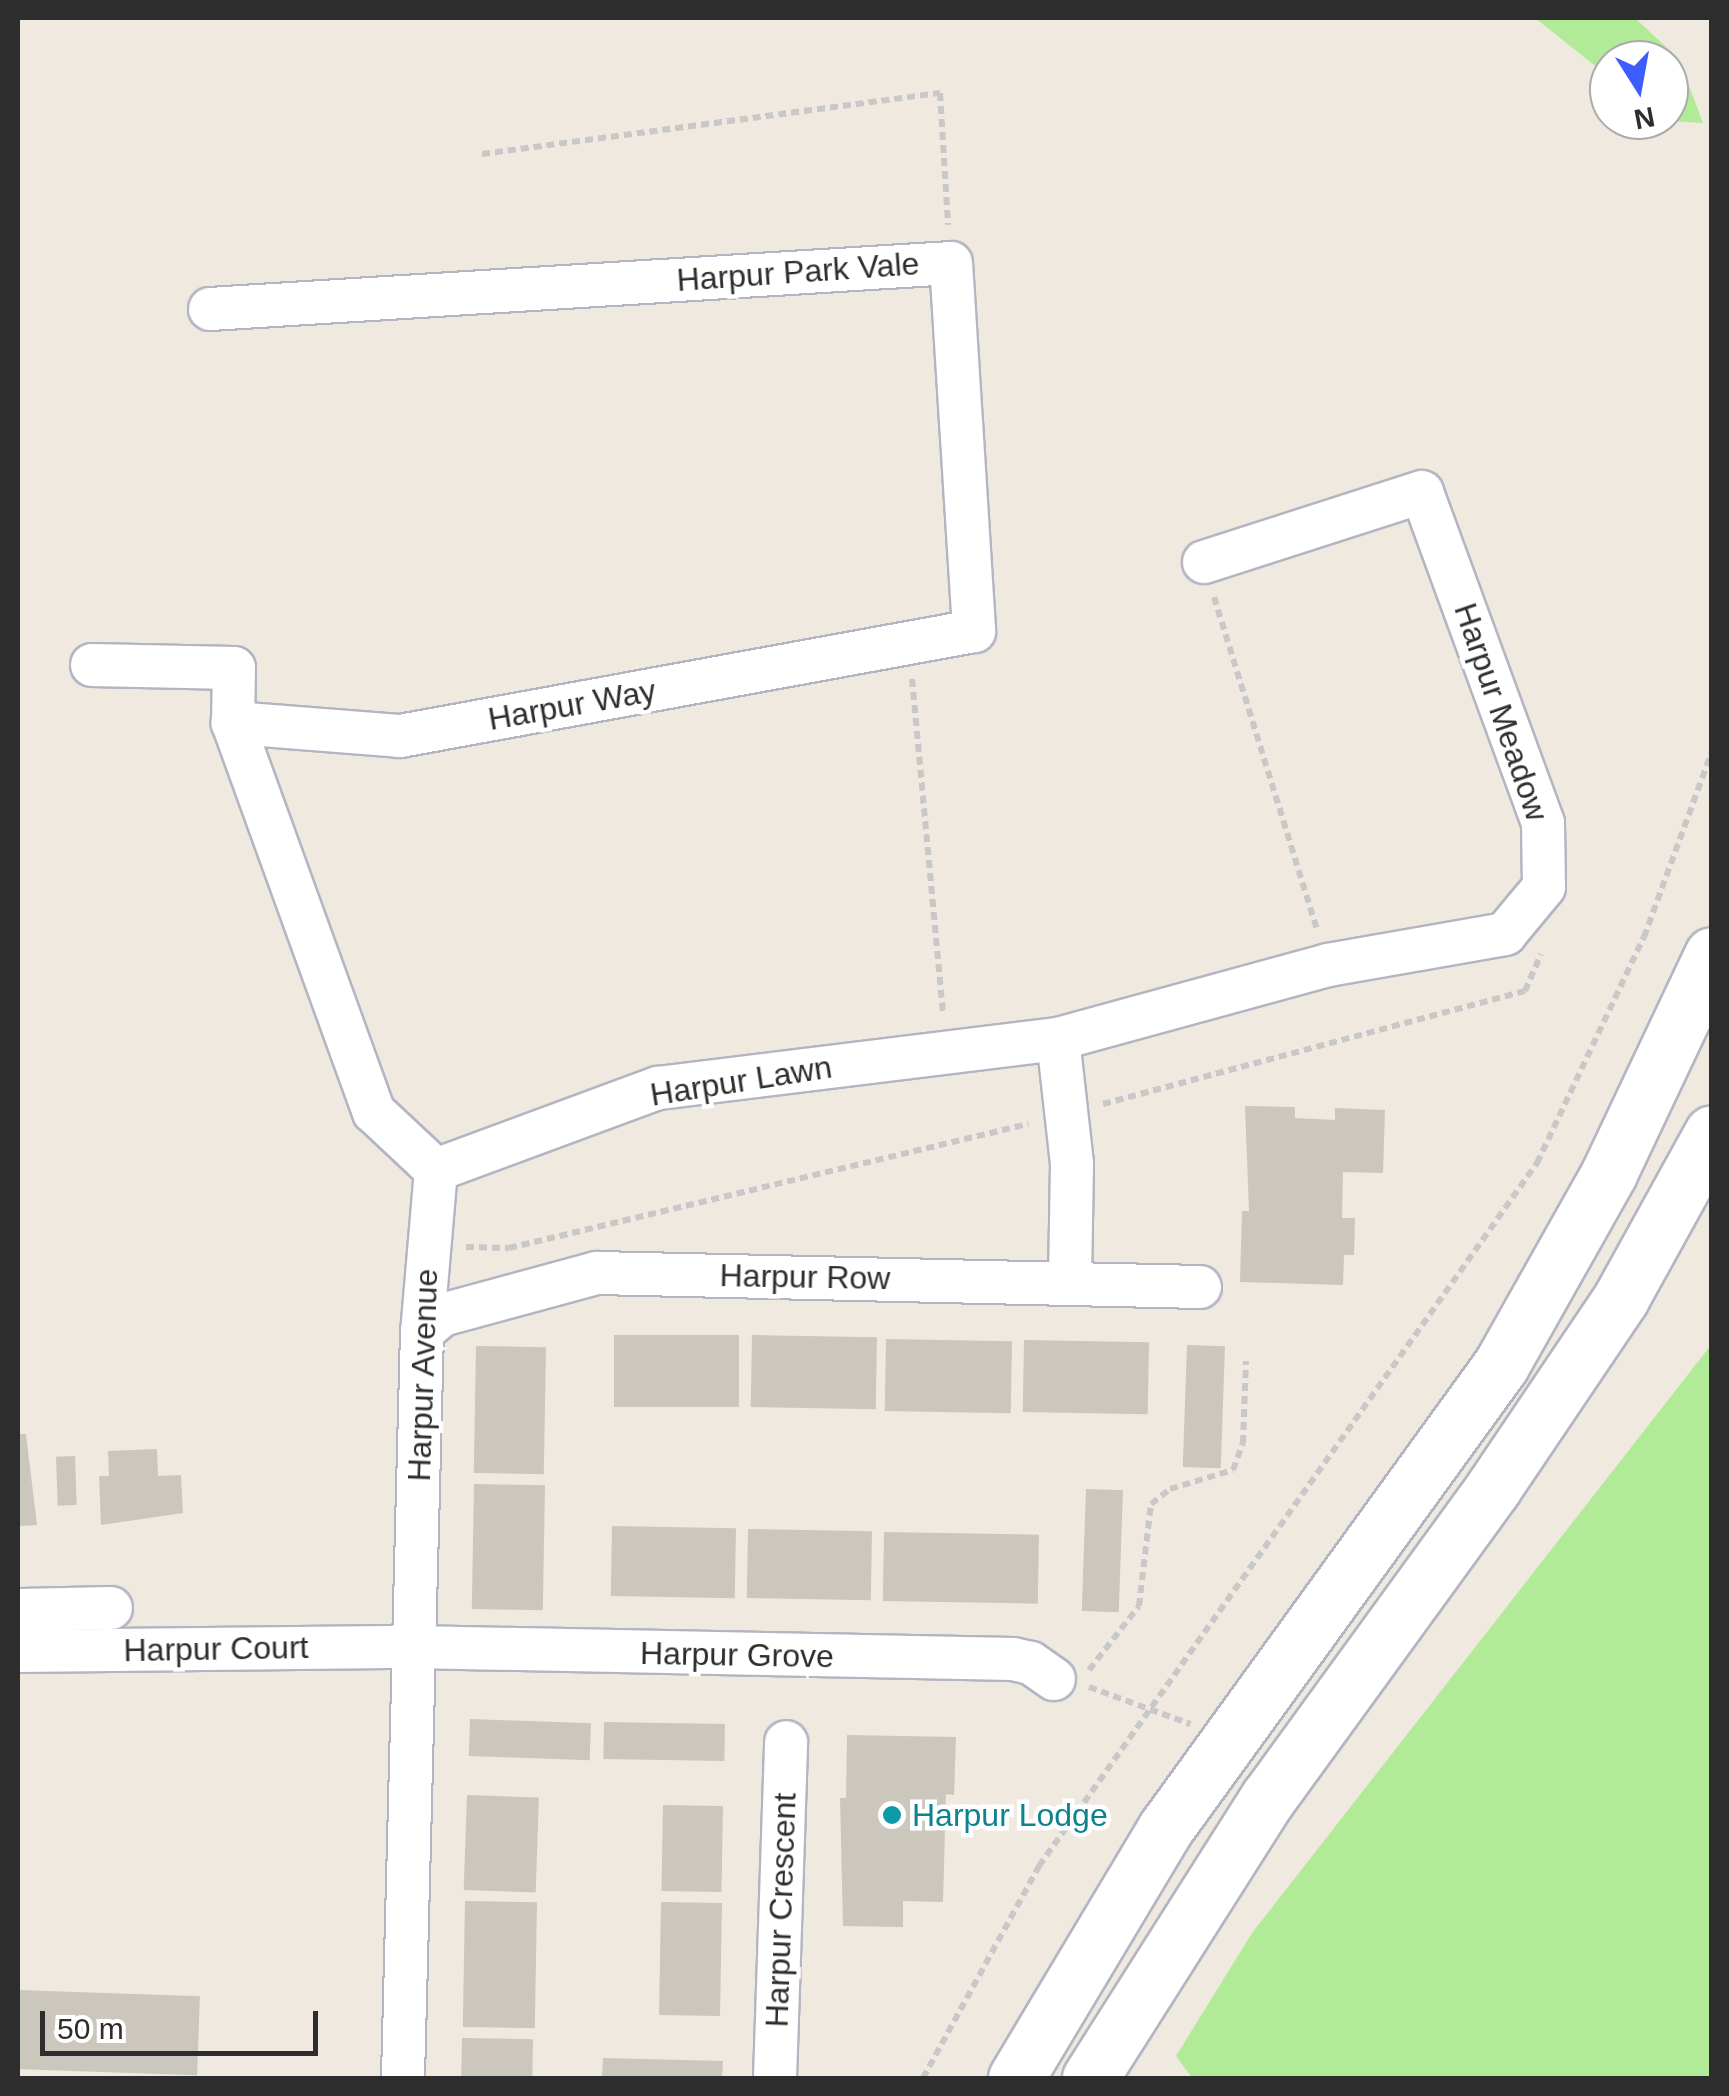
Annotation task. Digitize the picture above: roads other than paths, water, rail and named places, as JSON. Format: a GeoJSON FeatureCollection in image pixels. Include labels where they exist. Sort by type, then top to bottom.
{"type":"FeatureCollection","features":[{"type":"Feature","properties":{"kind":"main road"},"geometry":{"type":"LineString","coordinates":[[1016,2078],[1104,1927],[1228,1739],[1501,1365],[1609,1173],[1712,955]]}},
{"type":"Feature","properties":{"kind":"main road"},"geometry":{"type":"LineString","coordinates":[[1090,2078],[1268,1798],[1493,1488],[1621,1298],[1712,1134]]}},
{"type":"Feature","properties":{"kind":"street","name":"Harpur Park Vale"},"geometry":{"type":"LineString","coordinates":[[210,309],[951,262],[974,631],[909,643]]}},
{"type":"Feature","properties":{"kind":"street","name":"Harpur Meadow"},"geometry":{"type":"LineString","coordinates":[[1058,1039],[1328,965],[1505,934],[1544,886],[1543,823],[1422,492],[1204,562]]}},
{"type":"Feature","properties":{"kind":"street","name":"Harpur Way"},"geometry":{"type":"LineString","coordinates":[[233,724],[400,736],[909,643]]}},
{"type":"Feature","properties":{"kind":"street"},"geometry":{"type":"LineString","coordinates":[[92,665],[234,668],[233,724],[374,1112],[436,1170]]}},
{"type":"Feature","properties":{"kind":"street"},"geometry":{"type":"LineString","coordinates":[[1058,1039],[1072,1164],[1070,1284]]}},
{"type":"Feature","properties":{"kind":"street","name":"Harpur Lawn"},"geometry":{"type":"LineString","coordinates":[[436,1170],[658,1088],[1058,1039]]}},
{"type":"Feature","properties":{"kind":"street","name":"Harpur Avenue"},"geometry":{"type":"LineString","coordinates":[[403,2078],[422,1332],[436,1170]]}},
{"type":"Feature","properties":{"kind":"street","name":"Harpur Row"},"geometry":{"type":"LineString","coordinates":[[422,1332],[442,1315],[597,1272],[1200,1287]]}},
{"type":"Feature","properties":{"kind":"street"},"geometry":{"type":"LineString","coordinates":[[18,1610],[111,1608]]}},
{"type":"Feature","properties":{"kind":"street","name":"Harpur Court"},"geometry":{"type":"LineString","coordinates":[[18,1651],[414,1647]]}},
{"type":"Feature","properties":{"kind":"street","name":"Harpur Grove"},"geometry":{"type":"LineString","coordinates":[[414,1647],[1012,1660],[1031,1663],[1054,1679]]}},
{"type":"Feature","properties":{"kind":"street","name":"Harpur Crescent"},"geometry":{"type":"LineString","coordinates":[[775,2078],[786,1742]]}},
{"type":"Feature","properties":{"kind":"place","name":"Harpur Lodge"},"geometry":{"type":"Point","coordinates":[892,1815]}}]}
